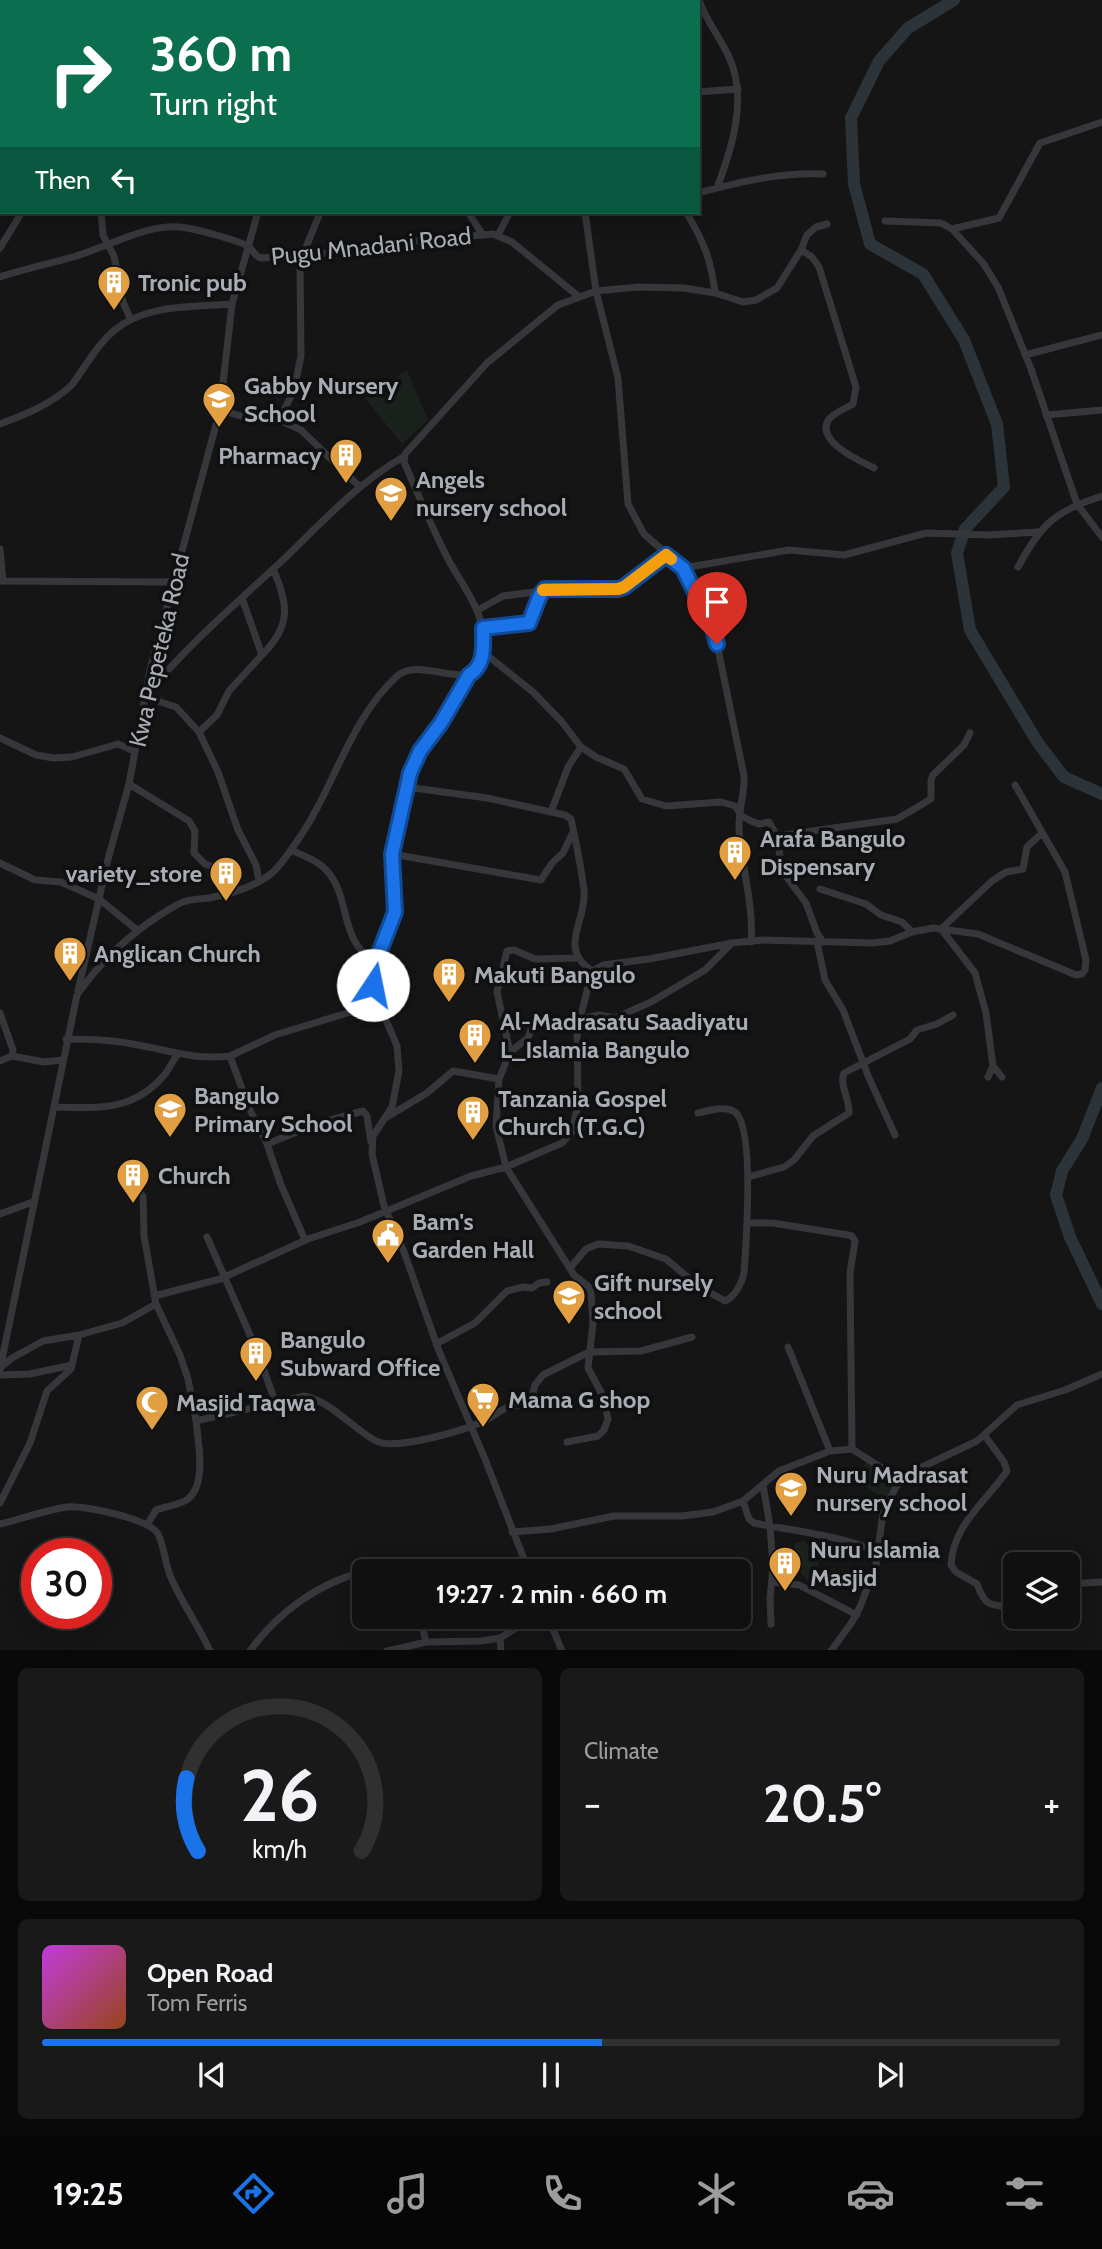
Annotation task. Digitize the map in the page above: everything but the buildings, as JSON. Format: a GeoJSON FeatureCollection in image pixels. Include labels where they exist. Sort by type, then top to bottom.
{"type":"FeatureCollection","features":[{"type":"Feature","properties":{"kind":"street"},"geometry":{"type":"LineString","coordinates":[[700,3],[705,17],[730,58],[738,89],[732,138],[717,188]]}},
{"type":"Feature","properties":{"kind":"street"},"geometry":{"type":"LineString","coordinates":[[700,92],[738,89]]}},
{"type":"Feature","properties":{"kind":"street"},"geometry":{"type":"LineString","coordinates":[[952,229],[999,219],[1040,143],[1102,122]]}},
{"type":"Feature","properties":{"kind":"street"},"geometry":{"type":"LineString","coordinates":[[700,192],[795,174],[823,174]]}},
{"type":"Feature","properties":{"kind":"street"},"geometry":{"type":"LineString","coordinates":[[1,243],[21,214]]}},
{"type":"Feature","properties":{"kind":"street"},"geometry":{"type":"LineString","coordinates":[[100,214],[103,235],[115,259],[123,302],[131,320]]}},
{"type":"Feature","properties":{"kind":"street","name":"Kwa Pepeteka Road"},"geometry":{"type":"LineString","coordinates":[[0,1368],[66,1039],[129,784],[145,697],[172,582],[220,410],[232,304],[257,214]]}},
{"type":"Feature","properties":{"kind":"street"},"geometry":{"type":"LineString","coordinates":[[279,420],[294,390],[301,356],[300,262],[320,214]]}},
{"type":"Feature","properties":{"kind":"street"},"geometry":{"type":"LineString","coordinates":[[469,214],[482,234]]}},
{"type":"Feature","properties":{"kind":"street","name":"Pugu Mnadani Road"},"geometry":{"type":"LineString","coordinates":[[498,235],[509,214]]}},
{"type":"Feature","properties":{"kind":"street"},"geometry":{"type":"LineString","coordinates":[[586,214],[596,291],[618,378],[628,504],[644,534],[683,568],[713,629],[717,644],[744,776],[745,792],[739,812],[751,942]]}},
{"type":"Feature","properties":{"kind":"street"},"geometry":{"type":"LineString","coordinates":[[686,214],[702,237],[708,253],[715,293]]}},
{"type":"Feature","properties":{"kind":"street"},"geometry":{"type":"LineString","coordinates":[[885,221],[941,223],[952,229],[983,263],[998,287],[1025,355],[1077,504],[1102,537]]}},
{"type":"Feature","properties":{"kind":"street"},"geometry":{"type":"LineString","coordinates":[[259,881],[256,865],[238,830],[218,772],[199,732],[176,706],[145,697],[186,649],[360,487],[403,457],[487,363],[558,304],[596,291],[638,287],[684,288],[715,293],[744,302],[766,296],[777,288],[801,250],[807,235],[816,228],[827,225]]}},
{"type":"Feature","properties":{"kind":"street","name":"Pugu Mnadani Road"},"geometry":{"type":"LineString","coordinates":[[0,277],[76,257],[147,232],[180,227],[249,247],[255,256],[261,258],[340,252],[482,234],[498,235],[512,242],[578,296]]}},
{"type":"Feature","properties":{"kind":"street"},"geometry":{"type":"LineString","coordinates":[[801,250],[813,257],[819,267],[856,387],[853,404],[828,421],[828,434],[835,445],[874,468]]}},
{"type":"Feature","properties":{"kind":"street"},"geometry":{"type":"LineString","coordinates":[[0,424],[30,413],[64,393],[115,329],[131,320],[168,309],[232,304]]}},
{"type":"Feature","properties":{"kind":"street"},"geometry":{"type":"LineString","coordinates":[[1025,355],[1102,335]]}},
{"type":"Feature","properties":{"kind":"street"},"geometry":{"type":"LineString","coordinates":[[220,410],[251,419],[279,420],[301,430],[360,487]]}},
{"type":"Feature","properties":{"kind":"street"},"geometry":{"type":"LineString","coordinates":[[1046,415],[1102,410]]}},
{"type":"Feature","properties":{"kind":"street"},"geometry":{"type":"LineString","coordinates":[[371,1143],[387,1117],[397,1087],[399,1071],[397,1046],[373,985],[373,973],[395,912],[392,854],[407,787],[420,751],[441,723],[469,675],[474,672],[483,652],[483,628],[478,610],[448,559],[403,457]]}},
{"type":"Feature","properties":{"kind":"street"},"geometry":{"type":"LineString","coordinates":[[1018,567],[1038,532],[1052,519],[1077,504],[1102,496]]}},
{"type":"Feature","properties":{"kind":"street"},"geometry":{"type":"LineString","coordinates":[[683,568],[789,550],[844,555],[926,533],[989,535],[1038,532]]}},
{"type":"Feature","properties":{"kind":"street"},"geometry":{"type":"LineString","coordinates":[[0,549],[1,581],[172,582]]}},
{"type":"Feature","properties":{"kind":"street"},"geometry":{"type":"LineString","coordinates":[[478,610],[503,596],[542,590],[618,589],[666,555]]}},
{"type":"Feature","properties":{"kind":"street"},"geometry":{"type":"LineString","coordinates":[[199,732],[217,715],[229,691],[274,640],[286,616],[279,582],[273,569]]}},
{"type":"Feature","properties":{"kind":"street"},"geometry":{"type":"LineString","coordinates":[[483,628],[529,623],[542,590]]}},
{"type":"Feature","properties":{"kind":"street"},"geometry":{"type":"LineString","coordinates":[[242,598],[262,655]]}},
{"type":"Feature","properties":{"kind":"street"},"geometry":{"type":"LineString","coordinates":[[483,652],[533,692],[562,722],[581,747],[624,769],[639,795],[648,801],[666,807],[715,801],[732,805],[746,819],[759,824],[769,822],[777,836],[782,871],[806,903],[817,933],[825,980],[843,1010],[895,1135]]}},
{"type":"Feature","properties":{"kind":"street"},"geometry":{"type":"LineString","coordinates":[[77,995],[116,946],[136,930],[182,902],[236,891],[259,881],[281,865],[313,820],[371,707],[395,678],[412,669],[469,675]]}},
{"type":"Feature","properties":{"kind":"street"},"geometry":{"type":"LineString","coordinates":[[777,836],[901,817],[931,799],[933,775],[964,745],[970,733]]}},
{"type":"Feature","properties":{"kind":"street"},"geometry":{"type":"LineString","coordinates":[[0,738],[36,755],[54,758],[72,757],[118,744],[134,751]]}},
{"type":"Feature","properties":{"kind":"street"},"geometry":{"type":"LineString","coordinates":[[551,812],[564,778],[581,747]]}},
{"type":"Feature","properties":{"kind":"street"},"geometry":{"type":"LineString","coordinates":[[129,784],[189,821],[195,831],[194,853],[205,864],[225,871],[236,891]]}},
{"type":"Feature","properties":{"kind":"street"},"geometry":{"type":"LineString","coordinates":[[0,1368],[43,1341],[79,1335],[122,1323],[155,1300],[226,1277],[305,1240],[387,1212],[471,1176],[506,1167],[562,1143],[572,1132],[578,1104],[579,1020],[592,971],[603,965],[649,960],[732,943],[883,942],[912,932],[941,929],[978,934],[1076,975],[1084,972],[1086,960],[1068,879],[1014,785]]}},
{"type":"Feature","properties":{"kind":"street"},"geometry":{"type":"LineString","coordinates":[[407,787],[487,798],[571,819],[584,902],[574,936],[577,958],[592,971]]}},
{"type":"Feature","properties":{"kind":"street"},"geometry":{"type":"LineString","coordinates":[[941,929],[992,881],[1006,872],[1023,869],[1027,847],[1042,833]]}},
{"type":"Feature","properties":{"kind":"street"},"geometry":{"type":"LineString","coordinates":[[392,854],[541,880],[552,863],[563,853],[572,834]]}},
{"type":"Feature","properties":{"kind":"street"},"geometry":{"type":"LineString","coordinates":[[291,850],[322,866],[331,875],[352,937],[362,952],[376,961]]}},
{"type":"Feature","properties":{"kind":"street"},"geometry":{"type":"LineString","coordinates":[[0,863],[35,880],[61,882],[99,899],[136,930]]}},
{"type":"Feature","properties":{"kind":"street"},"geometry":{"type":"LineString","coordinates":[[820,889],[866,904],[881,915],[902,922],[912,932]]}},
{"type":"Feature","properties":{"kind":"street"},"geometry":{"type":"LineString","coordinates":[[941,929],[977,976],[986,1013],[993,1066],[989,1077]]}},
{"type":"Feature","properties":{"kind":"street"},"geometry":{"type":"LineString","coordinates":[[504,1022],[533,1024],[579,1020],[599,1015],[615,1018],[651,1002],[705,970],[732,943]]}},
{"type":"Feature","properties":{"kind":"street"},"geometry":{"type":"LineString","coordinates":[[510,1052],[497,986],[507,951],[514,950],[535,959],[577,958]]}},
{"type":"Feature","properties":{"kind":"street"},"geometry":{"type":"LineString","coordinates":[[66,1039],[106,1040],[204,1059],[230,1056],[275,1035],[380,1003]]}},
{"type":"Feature","properties":{"kind":"street"},"geometry":{"type":"LineString","coordinates":[[0,1013],[12,1045],[12,1056]]}},
{"type":"Feature","properties":{"kind":"street"},"geometry":{"type":"LineString","coordinates":[[748,1177],[784,1167],[794,1160],[813,1136],[846,1115],[849,1102],[842,1075],[910,1039],[917,1030],[953,1016]]}},
{"type":"Feature","properties":{"kind":"street"},"geometry":{"type":"LineString","coordinates":[[533,1024],[528,1038],[510,1052],[499,1079],[496,1126],[506,1167],[570,1268],[577,1278],[589,1287],[591,1293],[593,1323],[588,1367],[603,1396],[608,1419],[604,1430],[598,1436],[567,1442]]}},
{"type":"Feature","properties":{"kind":"street"},"geometry":{"type":"LineString","coordinates":[[54,1107],[97,1107],[133,1101],[161,1078],[178,1054]]}},
{"type":"Feature","properties":{"kind":"street"},"geometry":{"type":"LineString","coordinates":[[0,1060],[12,1056],[44,1062],[63,1060]]}},
{"type":"Feature","properties":{"kind":"street"},"geometry":{"type":"LineString","coordinates":[[230,1056],[305,1240]]}},
{"type":"Feature","properties":{"kind":"street"},"geometry":{"type":"LineString","coordinates":[[993,1066],[1002,1077]]}},
{"type":"Feature","properties":{"kind":"street"},"geometry":{"type":"LineString","coordinates":[[387,1117],[427,1093],[453,1071],[499,1079]]}},
{"type":"Feature","properties":{"kind":"street"},"geometry":{"type":"LineString","coordinates":[[570,1268],[586,1248],[598,1244],[628,1246],[666,1259],[709,1294],[727,1301],[744,1277],[748,1177],[742,1127],[736,1113],[726,1109],[698,1113]]}},
{"type":"Feature","properties":{"kind":"street"},"geometry":{"type":"LineString","coordinates":[[267,1144],[319,1123],[363,1111],[367,1116],[372,1154],[387,1212],[436,1344],[523,1559]]}},
{"type":"Feature","properties":{"kind":"street"},"geometry":{"type":"LineString","coordinates":[[132,1186],[143,1196],[144,1236],[155,1300],[188,1379],[196,1421],[200,1469],[197,1487],[191,1497],[156,1510],[147,1525]]}},
{"type":"Feature","properties":{"kind":"street"},"geometry":{"type":"LineString","coordinates":[[0,1214],[33,1202]]}},
{"type":"Feature","properties":{"kind":"street"},"geometry":{"type":"LineString","coordinates":[[747,1223],[773,1223],[848,1235],[855,1241],[850,1273],[852,1449]]}},
{"type":"Feature","properties":{"kind":"street"},"geometry":{"type":"LineString","coordinates":[[207,1237],[257,1351],[275,1401]]}},
{"type":"Feature","properties":{"kind":"street"},"geometry":{"type":"LineString","coordinates":[[436,1344],[475,1323],[507,1291],[523,1287],[532,1289],[538,1283],[547,1282]]}},
{"type":"Feature","properties":{"kind":"street"},"geometry":{"type":"LineString","coordinates":[[0,1503],[25,1456],[47,1391],[69,1374],[79,1335]]}},
{"type":"Feature","properties":{"kind":"street"},"geometry":{"type":"LineString","coordinates":[[196,1421],[297,1396],[310,1397],[376,1441],[392,1446],[470,1427],[503,1409],[530,1403],[535,1385],[542,1375],[589,1352],[641,1351],[692,1337]]}},
{"type":"Feature","properties":{"kind":"street"},"geometry":{"type":"LineString","coordinates":[[789,1347],[830,1451]]}},
{"type":"Feature","properties":{"kind":"street"},"geometry":{"type":"LineString","coordinates":[[0,1375],[30,1374],[72,1365]]}},
{"type":"Feature","properties":{"kind":"street"},"geometry":{"type":"LineString","coordinates":[[512,1532],[551,1530],[614,1516],[682,1516],[713,1512],[743,1501],[779,1471],[830,1451],[852,1449],[891,1475],[901,1477],[985,1436],[1017,1405],[1065,1390],[1102,1374]]}},
{"type":"Feature","properties":{"kind":"street"},"geometry":{"type":"LineString","coordinates":[[985,1436],[1004,1462],[1007,1471],[965,1521],[951,1565],[956,1572],[977,1584],[986,1602],[1003,1605]]}},
{"type":"Feature","properties":{"kind":"street"},"geometry":{"type":"LineString","coordinates":[[831,1650],[856,1615],[872,1577],[883,1513],[901,1477]]}},
{"type":"Feature","properties":{"kind":"street"},"geometry":{"type":"LineString","coordinates":[[763,1485],[770,1526],[773,1582],[770,1598],[771,1624]]}},
{"type":"Feature","properties":{"kind":"street"},"geometry":{"type":"LineString","coordinates":[[743,1501],[751,1522],[801,1531],[878,1552]]}},
{"type":"Feature","properties":{"kind":"street"},"geometry":{"type":"LineString","coordinates":[[0,1524],[71,1507],[102,1512],[147,1525],[157,1534],[171,1578],[210,1650]]}},
{"type":"Feature","properties":{"kind":"street"},"geometry":{"type":"LineString","coordinates":[[250,1650],[265,1631],[300,1601],[352,1575]]}},
{"type":"Feature","properties":{"kind":"street"},"geometry":{"type":"LineString","coordinates":[[773,1582],[799,1585],[856,1615]]}},
{"type":"Feature","properties":{"kind":"street"},"geometry":{"type":"LineString","coordinates":[[1080,1583],[1102,1582]]}},
{"type":"Feature","properties":{"kind":"street"},"geometry":{"type":"LineString","coordinates":[[423,1629],[426,1642]]}},
{"type":"Feature","properties":{"kind":"street"},"geometry":{"type":"LineString","coordinates":[[387,1650],[426,1642],[500,1638],[515,1629]]}},
{"type":"Feature","properties":{"kind":"street"},"geometry":{"type":"LineString","coordinates":[[553,1629],[562,1650]]}},
{"type":"Feature","properties":{"kind":"street"},"geometry":{"type":"LineString","coordinates":[[500,1638],[501,1650]]}},
{"type":"Feature","properties":{"kind":"shaded area"},"geometry":{"type":"Polygon","coordinates":[[[407,370],[428,420],[402,444],[365,398],[407,370]]]}},
{"type":"Feature","properties":{"kind":"shaded area"},"geometry":{"type":"Polygon","coordinates":[[[866,1461],[896,1479],[886,1500],[858,1482],[866,1461]]]}},
{"type":"Feature","properties":{"kind":"shaded area"},"geometry":{"type":"Polygon","coordinates":[[[805,1541],[809,1546],[809,1554],[819,1563],[809,1581],[797,1569],[793,1556],[795,1543],[805,1541]]]}},
{"type":"Feature","properties":{"kind":"waterway"},"geometry":{"type":"LineString","coordinates":[[954,0],[908,28],[879,61],[851,118],[854,184],[870,244],[923,274],[964,340],[997,424],[1004,487],[965,529],[957,553],[970,630],[1038,743],[1064,777],[1102,794]]}},
{"type":"Feature","properties":{"kind":"waterway"},"geometry":{"type":"LineString","coordinates":[[1102,1088],[1082,1139],[1062,1171],[1056,1195],[1070,1237],[1102,1304]]}},
{"type":"Feature","properties":{"kind":"slow traffic"},"geometry":{"type":"LineString","coordinates":[[543,590],[618,589],[666,555],[671,559]]}},
{"type":"Feature","properties":{"kind":"place","name":"Tronic pub"},"geometry":{"type":"Point","coordinates":[114,312]}},
{"type":"Feature","properties":{"kind":"place","name":"Gabby Nursery School"},"geometry":{"type":"Point","coordinates":[219,429]}},
{"type":"Feature","properties":{"kind":"place","name":"Pharmacy"},"geometry":{"type":"Point","coordinates":[346,485]}},
{"type":"Feature","properties":{"kind":"place","name":"Angels nursery school"},"geometry":{"type":"Point","coordinates":[391,523]}},
{"type":"Feature","properties":{"kind":"place","name":"Arafa Bangulo Dispensary"},"geometry":{"type":"Point","coordinates":[735,882]}},
{"type":"Feature","properties":{"kind":"place","name":"variety_store"},"geometry":{"type":"Point","coordinates":[226,903]}},
{"type":"Feature","properties":{"kind":"place","name":"Anglican Church"},"geometry":{"type":"Point","coordinates":[70,983]}},
{"type":"Feature","properties":{"kind":"place","name":"Makuti Bangulo"},"geometry":{"type":"Point","coordinates":[449,1004]}},
{"type":"Feature","properties":{"kind":"place","name":"Al-Madrasatu Saadiyatu L_Islamia Bangulo"},"geometry":{"type":"Point","coordinates":[475,1065]}},
{"type":"Feature","properties":{"kind":"place","name":"Bangulo Primary School"},"geometry":{"type":"Point","coordinates":[170,1139]}},
{"type":"Feature","properties":{"kind":"place","name":"Tanzania Gospel Church (T.G.C)"},"geometry":{"type":"Point","coordinates":[473,1142]}},
{"type":"Feature","properties":{"kind":"place","name":"Church"},"geometry":{"type":"Point","coordinates":[133,1205]}},
{"type":"Feature","properties":{"kind":"place","name":"Bam's Garden Hall"},"geometry":{"type":"Point","coordinates":[388,1265]}},
{"type":"Feature","properties":{"kind":"place","name":"Gift nursely school"},"geometry":{"type":"Point","coordinates":[569,1326]}},
{"type":"Feature","properties":{"kind":"place","name":"Bangulo Subward Office"},"geometry":{"type":"Point","coordinates":[256,1383]}},
{"type":"Feature","properties":{"kind":"place","name":"Mama G shop"},"geometry":{"type":"Point","coordinates":[483,1429]}},
{"type":"Feature","properties":{"kind":"place","name":"Masjid Taqwa"},"geometry":{"type":"Point","coordinates":[152,1432]}},
{"type":"Feature","properties":{"kind":"place","name":"Nuru Madrasat nursery school"},"geometry":{"type":"Point","coordinates":[791,1518]}},
{"type":"Feature","properties":{"kind":"place","name":"Nuru Islamia Masjid"},"geometry":{"type":"Point","coordinates":[785,1593]}},
{"type":"Feature","properties":{"kind":"route"},"geometry":{"type":"LineString","coordinates":[[373,985],[376,961],[395,912],[392,854],[410,773],[420,751],[441,723],[447,708],[480,663],[483,628],[529,623],[542,590],[545,589],[578,591],[624,587],[666,555],[683,568],[713,629],[717,644]]}}]}
